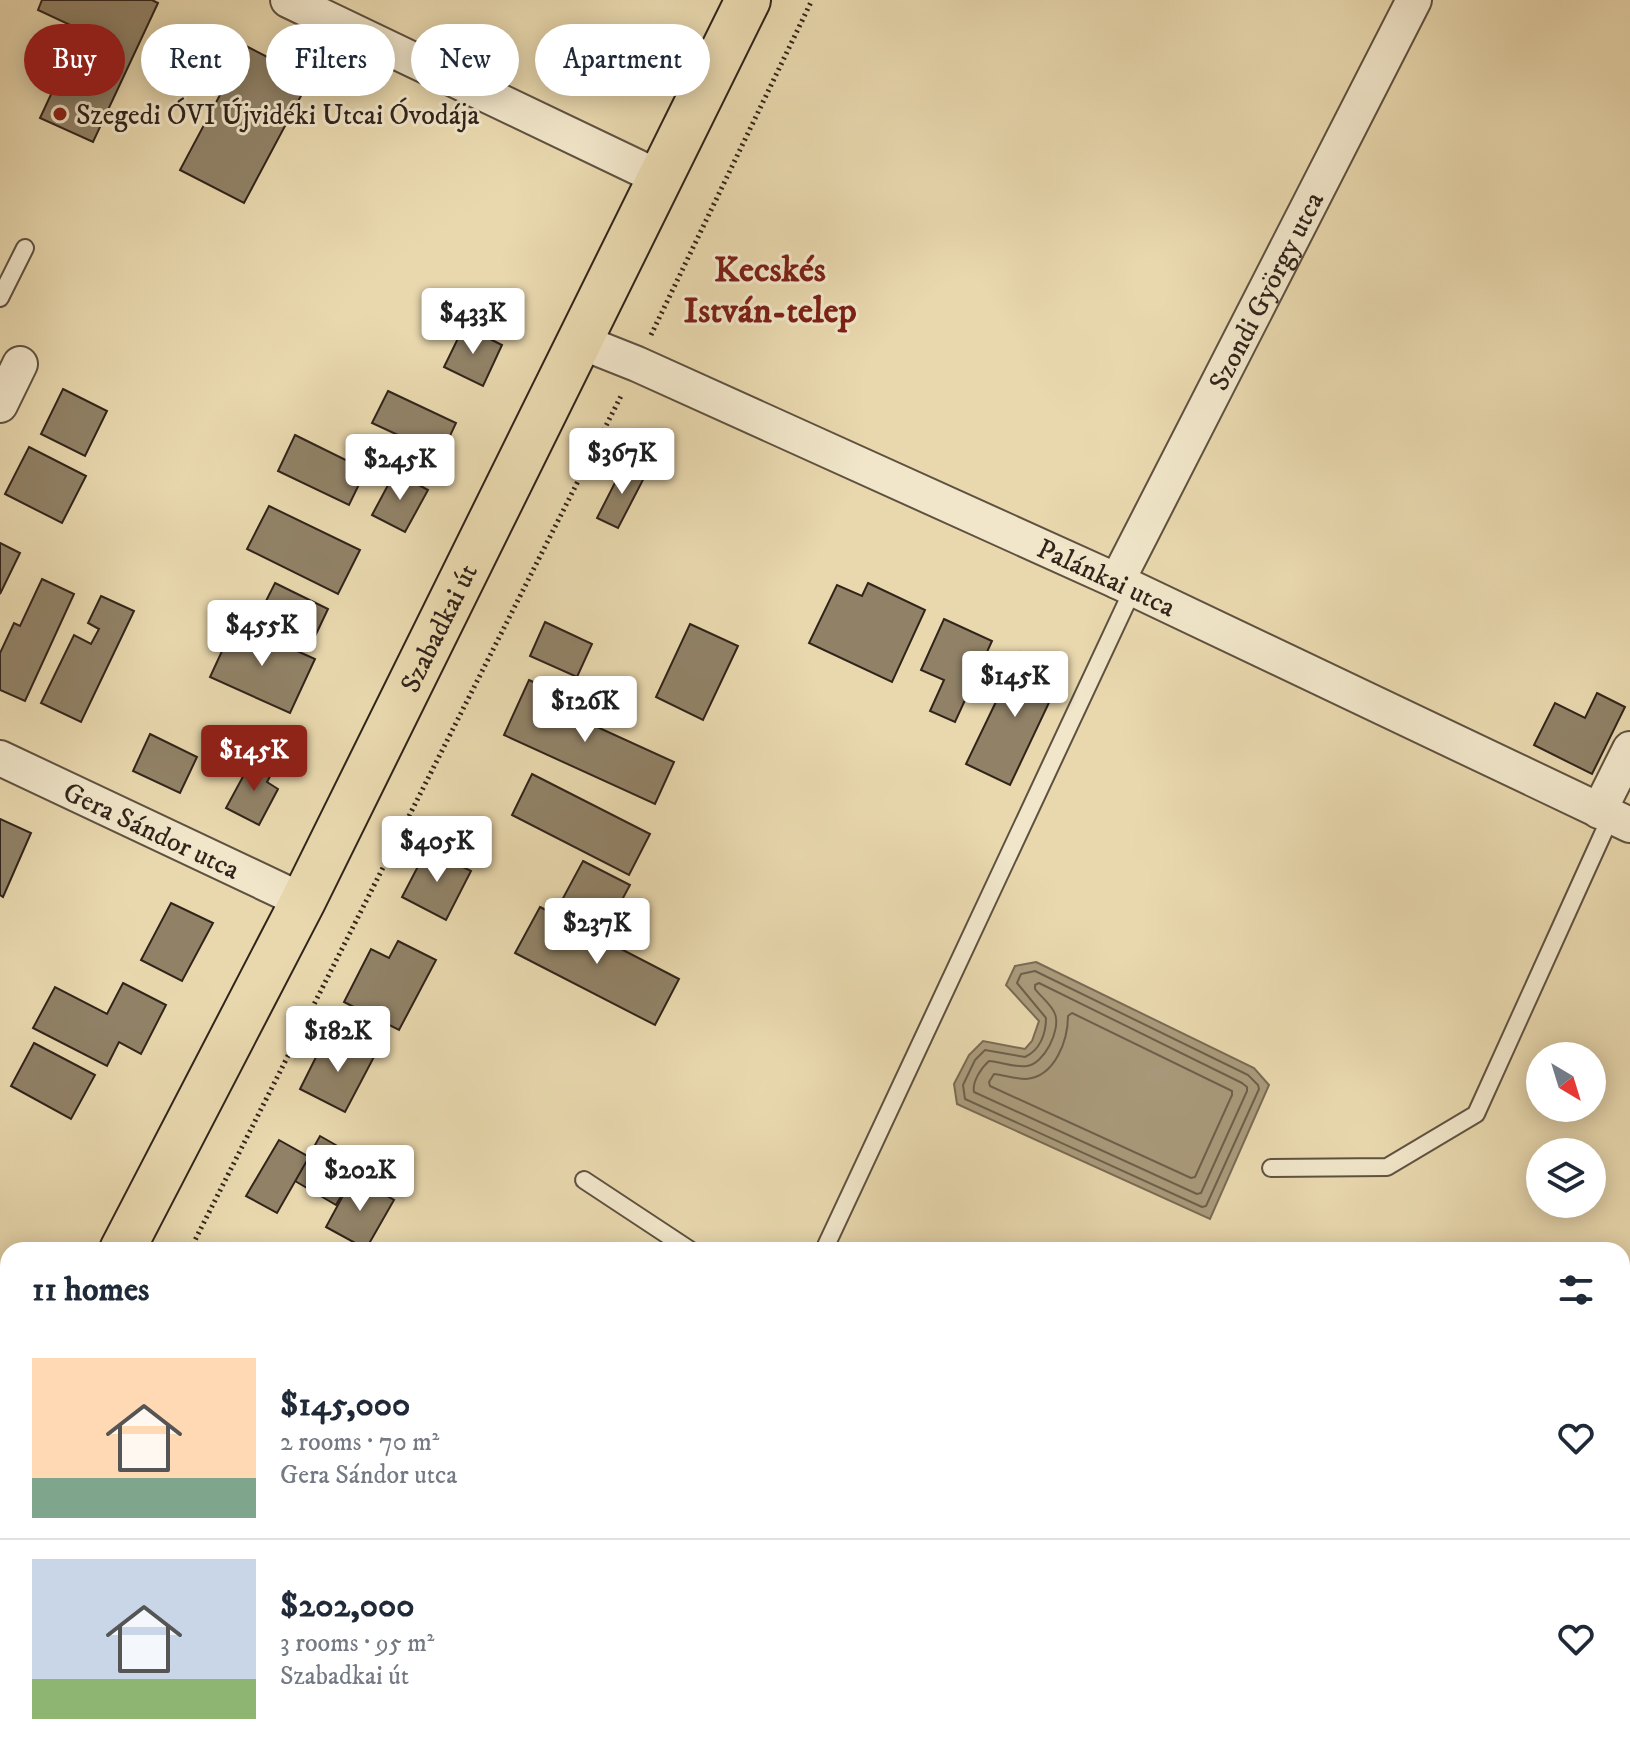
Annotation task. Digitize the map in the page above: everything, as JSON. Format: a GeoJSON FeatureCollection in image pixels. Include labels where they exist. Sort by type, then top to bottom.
{"type":"FeatureCollection","features":[{"type":"Feature","properties":{"kind":"main road","name":"Szabadkai út"},"geometry":{"type":"LineString","coordinates":[[126,1242],[303,901],[748,0]]}},
{"type":"Feature","properties":{"kind":"street"},"geometry":{"type":"LineString","coordinates":[[288,0],[660,178]]}},
{"type":"Feature","properties":{"kind":"street","name":"Szondi György utca"},"geometry":{"type":"LineString","coordinates":[[1125,585],[1414,0]]}},
{"type":"Feature","properties":{"kind":"street","name":"Palánkai utca"},"geometry":{"type":"LineString","coordinates":[[579,341],[637,364],[1125,585],[1613,817]]}},
{"type":"Feature","properties":{"kind":"street"},"geometry":{"type":"LineString","coordinates":[[0,405],[20,364]]}},
{"type":"Feature","properties":{"kind":"street"},"geometry":{"type":"LineString","coordinates":[[1613,817],[1630,749]]}},
{"type":"Feature","properties":{"kind":"street","name":"Gera Sándor utca"},"geometry":{"type":"LineString","coordinates":[[0,758],[303,901]]}},
{"type":"Feature","properties":{"kind":"lane"},"geometry":{"type":"LineString","coordinates":[[0,298],[25,248]]}},
{"type":"Feature","properties":{"kind":"lane"},"geometry":{"type":"LineString","coordinates":[[828,1242],[1125,585]]}},
{"type":"Feature","properties":{"kind":"lane"},"geometry":{"type":"LineString","coordinates":[[1271,1168],[1387,1167],[1476,1114],[1613,817]]}},
{"type":"Feature","properties":{"kind":"lane"},"geometry":{"type":"LineString","coordinates":[[584,1180],[678,1242]]}},
{"type":"Feature","properties":{"kind":"path"},"geometry":{"type":"LineString","coordinates":[[194,1242],[637,364],[812,0]]}},
{"type":"Feature","properties":{"kind":"water"},"geometry":{"type":"Polygon","coordinates":[[[1036,962],[1254,1068],[1269,1085],[1210,1219],[957,1104],[954,1084],[969,1055],[983,1041],[1025,1049],[1032,1041],[1039,1021],[1006,985],[1015,966],[1036,962]]]}},
{"type":"Feature","properties":{"kind":"building"},"geometry":{"type":"Polygon","coordinates":[[[42,0],[152,0],[158,3],[148,24],[141,24],[141,39],[125,74],[125,24],[68,24],[38,10],[42,0]]]}},
{"type":"Feature","properties":{"kind":"building"},"geometry":{"type":"Polygon","coordinates":[[[250,48],[266,56],[266,96],[301,96],[244,203],[180,170],[219,96],[250,96],[250,48]]]}},
{"type":"Feature","properties":{"kind":"building"},"geometry":{"type":"Polygon","coordinates":[[[50,96],[115,96],[93,142],[40,118],[50,96]]]}},
{"type":"Feature","properties":{"kind":"building"},"geometry":{"type":"Polygon","coordinates":[[[464,326],[502,345],[483,386],[444,367],[464,326]]]}},
{"type":"Feature","properties":{"kind":"building"},"geometry":{"type":"Polygon","coordinates":[[[63,389],[107,411],[85,456],[41,434],[63,389]]]}},
{"type":"Feature","properties":{"kind":"building"},"geometry":{"type":"Polygon","coordinates":[[[388,391],[456,423],[441,455],[372,423],[388,391]]]}},
{"type":"Feature","properties":{"kind":"building"},"geometry":{"type":"Polygon","coordinates":[[[295,435],[366,470],[349,505],[278,471],[295,435]]]}},
{"type":"Feature","properties":{"kind":"building"},"geometry":{"type":"Polygon","coordinates":[[[29,447],[86,476],[62,523],[5,494],[29,447]]]}},
{"type":"Feature","properties":{"kind":"building"},"geometry":{"type":"Polygon","coordinates":[[[625,463],[646,474],[618,528],[597,518],[625,463]]]}},
{"type":"Feature","properties":{"kind":"building"},"geometry":{"type":"Polygon","coordinates":[[[395,472],[428,490],[405,532],[372,515],[395,472]]]}},
{"type":"Feature","properties":{"kind":"building"},"geometry":{"type":"Polygon","coordinates":[[[269,506],[360,550],[338,594],[247,549],[269,506]]]}},
{"type":"Feature","properties":{"kind":"building"},"geometry":{"type":"Polygon","coordinates":[[[0,543],[20,553],[0,594],[0,543]]]}},
{"type":"Feature","properties":{"kind":"building"},"geometry":{"type":"Polygon","coordinates":[[[42,579],[74,594],[25,701],[0,690],[0,653],[14,623],[20,626],[42,579]]]}},
{"type":"Feature","properties":{"kind":"building"},"geometry":{"type":"Polygon","coordinates":[[[275,583],[328,609],[310,647],[256,621],[275,583]]]}},
{"type":"Feature","properties":{"kind":"building"},"geometry":{"type":"Polygon","coordinates":[[[868,583],[925,610],[892,682],[809,643],[837,585],[862,596],[868,583]]]}},
{"type":"Feature","properties":{"kind":"building"},"geometry":{"type":"Polygon","coordinates":[[[101,596],[134,611],[81,722],[41,703],[74,635],[91,644],[99,629],[88,623],[101,596]]]}},
{"type":"Feature","properties":{"kind":"building"},"geometry":{"type":"Polygon","coordinates":[[[944,619],[992,641],[955,722],[930,711],[944,680],[921,670],[944,619]]]}},
{"type":"Feature","properties":{"kind":"building"},"geometry":{"type":"Polygon","coordinates":[[[545,622],[592,644],[577,677],[530,656],[545,622]]]}},
{"type":"Feature","properties":{"kind":"building"},"geometry":{"type":"Polygon","coordinates":[[[235,623],[315,659],[290,713],[210,677],[235,623]]]}},
{"type":"Feature","properties":{"kind":"building"},"geometry":{"type":"Polygon","coordinates":[[[690,624],[738,646],[703,720],[656,697],[690,624]]]}},
{"type":"Feature","properties":{"kind":"building"},"geometry":{"type":"Polygon","coordinates":[[[1020,652],[1063,673],[1010,785],[966,764],[1020,652]]]}},
{"type":"Feature","properties":{"kind":"building"},"geometry":{"type":"Polygon","coordinates":[[[529,680],[579,703],[573,716],[674,762],[655,804],[504,735],[529,680]]]}},
{"type":"Feature","properties":{"kind":"building"},"geometry":{"type":"Polygon","coordinates":[[[1597,693],[1625,707],[1592,774],[1534,745],[1555,703],[1585,718],[1597,693]]]}},
{"type":"Feature","properties":{"kind":"building"},"geometry":{"type":"Polygon","coordinates":[[[150,734],[197,757],[180,793],[133,771],[150,734]]]}},
{"type":"Feature","properties":{"kind":"building"},"geometry":{"type":"Polygon","coordinates":[[[253,758],[274,769],[267,782],[278,789],[259,825],[226,808],[253,758]]]}},
{"type":"Feature","properties":{"kind":"building"},"geometry":{"type":"Polygon","coordinates":[[[532,774],[650,834],[629,875],[512,815],[532,774]]]}},
{"type":"Feature","properties":{"kind":"building"},"geometry":{"type":"Polygon","coordinates":[[[0,819],[31,833],[3,897],[0,895],[0,819]]]}},
{"type":"Feature","properties":{"kind":"building"},"geometry":{"type":"Polygon","coordinates":[[[427,849],[471,871],[446,920],[402,897],[427,849]]]}},
{"type":"Feature","properties":{"kind":"building"},"geometry":{"type":"Polygon","coordinates":[[[583,861],[630,885],[609,924],[562,900],[583,861]]]}},
{"type":"Feature","properties":{"kind":"building"},"geometry":{"type":"Polygon","coordinates":[[[171,903],[213,923],[182,981],[141,960],[171,903]]]}},
{"type":"Feature","properties":{"kind":"building"},"geometry":{"type":"Polygon","coordinates":[[[540,907],[679,979],[655,1025],[515,953],[540,907]]]}},
{"type":"Feature","properties":{"kind":"building"},"geometry":{"type":"Polygon","coordinates":[[[398,941],[436,960],[399,1030],[344,1002],[371,949],[389,958],[398,941]]]}},
{"type":"Feature","properties":{"kind":"building"},"geometry":{"type":"Polygon","coordinates":[[[123,983],[166,1005],[141,1054],[119,1042],[107,1066],[33,1028],[55,987],[107,1014],[123,983]]]}},
{"type":"Feature","properties":{"kind":"building"},"geometry":{"type":"Polygon","coordinates":[[[324,1041],[347,1053],[354,1042],[376,1053],[345,1112],[300,1089],[324,1041]]]}},
{"type":"Feature","properties":{"kind":"building"},"geometry":{"type":"Polygon","coordinates":[[[34,1043],[95,1075],[71,1119],[11,1086],[34,1043]]]}},
{"type":"Feature","properties":{"kind":"building"},"geometry":{"type":"Polygon","coordinates":[[[320,1136],[362,1160],[336,1205],[295,1181],[320,1136]]]}},
{"type":"Feature","properties":{"kind":"building"},"geometry":{"type":"Polygon","coordinates":[[[279,1140],[309,1157],[277,1213],[246,1196],[279,1140]]]}},
{"type":"Feature","properties":{"kind":"building"},"geometry":{"type":"Polygon","coordinates":[[[353,1177],[394,1200],[370,1242],[353,1242],[326,1227],[353,1177]]]}},
{"type":"Feature","properties":{"kind":"place","name":"Szegedi ÓVI Újvidéki Utcai Óvodája"},"geometry":{"type":"Point","coordinates":[60,114]}},
{"type":"Feature","properties":{"kind":"district","name":"Kecskés István-telep"},"geometry":{"type":"Point","coordinates":[770,288]}}]}
